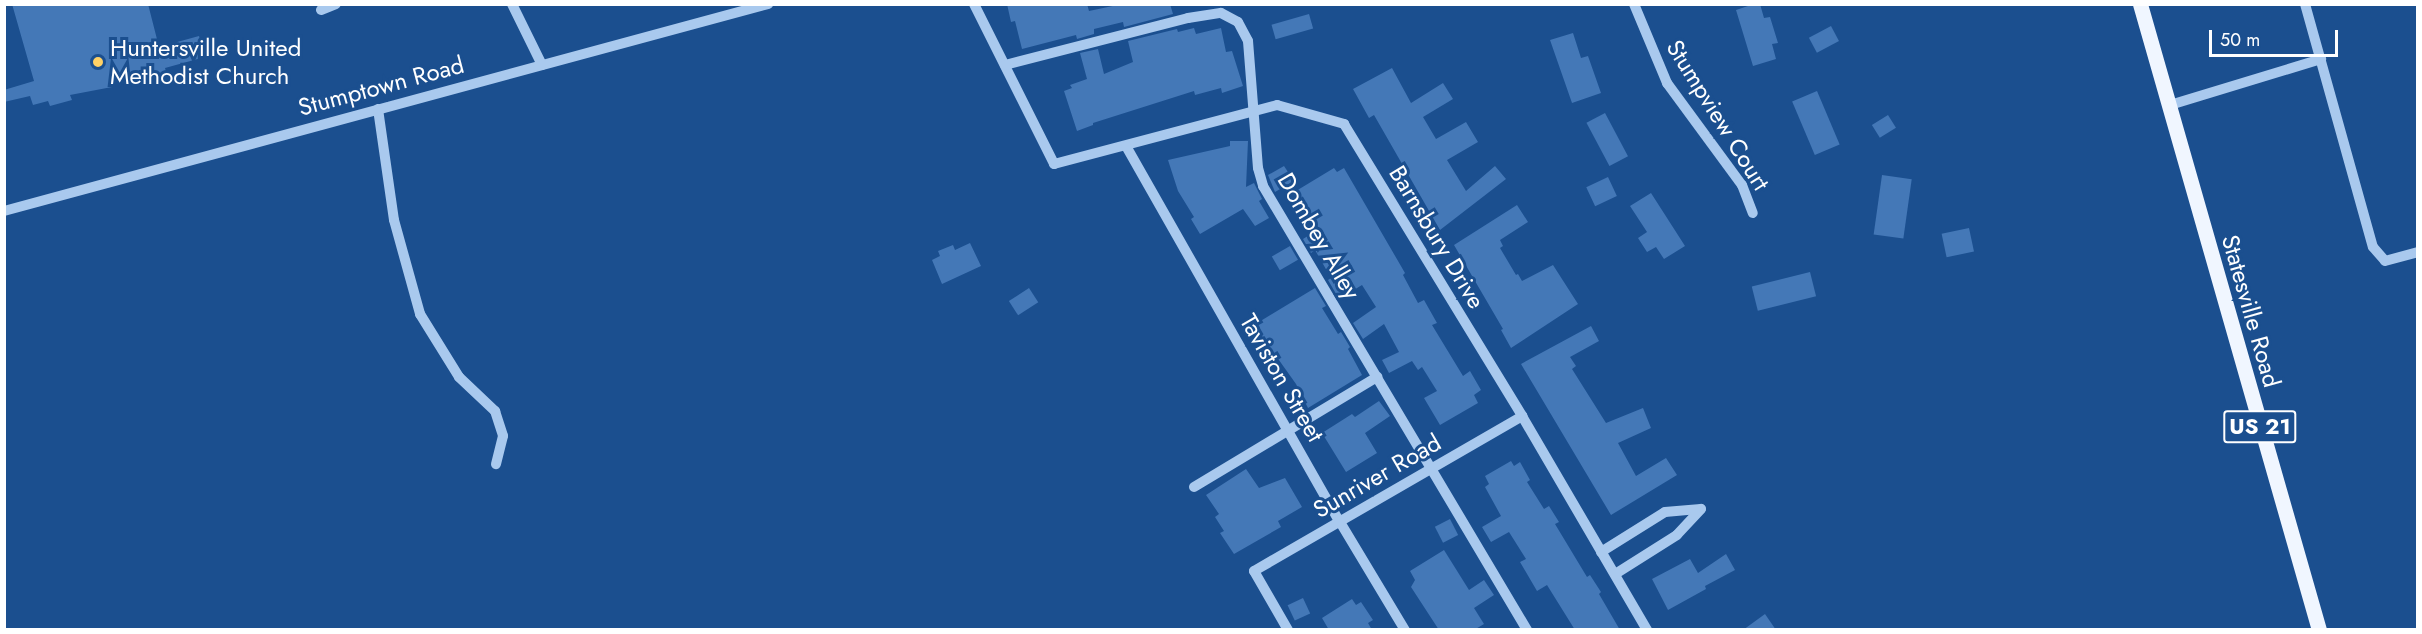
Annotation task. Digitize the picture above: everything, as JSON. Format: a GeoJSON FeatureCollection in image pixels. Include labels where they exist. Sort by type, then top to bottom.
{"type":"FeatureCollection","features":[{"type":"Feature","properties":{"kind":"main road","name":"Statesville Road"},"geometry":{"type":"LineString","coordinates":[[2140,4],[2319,630]]}},
{"type":"Feature","properties":{"kind":"street"},"geometry":{"type":"LineString","coordinates":[[321,10],[336,4]]}},
{"type":"Feature","properties":{"kind":"street"},"geometry":{"type":"LineString","coordinates":[[512,4],[542,65]]}},
{"type":"Feature","properties":{"kind":"street","name":"Stumptown Road"},"geometry":{"type":"LineString","coordinates":[[4,211],[768,4]]}},
{"type":"Feature","properties":{"kind":"street"},"geometry":{"type":"LineString","coordinates":[[974,4],[1005,65]]}},
{"type":"Feature","properties":{"kind":"street","name":"Stumpview Court"},"geometry":{"type":"LineString","coordinates":[[1634,4],[1667,83],[1742,185],[1753,213]]}},
{"type":"Feature","properties":{"kind":"street"},"geometry":{"type":"LineString","coordinates":[[2305,4],[2373,247],[2385,261],[2418,252]]}},
{"type":"Feature","properties":{"kind":"street","name":"Dombey Alley"},"geometry":{"type":"LineString","coordinates":[[1005,65],[1188,18],[1221,13],[1238,22],[1248,41],[1258,168],[1263,186],[1527,630]]}},
{"type":"Feature","properties":{"kind":"street"},"geometry":{"type":"LineString","coordinates":[[2170,105],[2321,59]]}},
{"type":"Feature","properties":{"kind":"street","name":"Barnsbury Drive"},"geometry":{"type":"LineString","coordinates":[[1005,65],[1054,164],[1277,105],[1344,124],[1522,416],[1647,630]]}},
{"type":"Feature","properties":{"kind":"street"},"geometry":{"type":"LineString","coordinates":[[378,109],[394,220],[420,314],[459,377],[495,411],[502,436],[496,464]]}},
{"type":"Feature","properties":{"kind":"street","name":"Taviston Street"},"geometry":{"type":"LineString","coordinates":[[1126,146],[1340,522],[1405,630]]}},
{"type":"Feature","properties":{"kind":"street"},"geometry":{"type":"LineString","coordinates":[[1194,487],[1377,377]]}},
{"type":"Feature","properties":{"kind":"street","name":"Sunriver Road"},"geometry":{"type":"LineString","coordinates":[[1288,630],[1254,572],[1522,416]]}},
{"type":"Feature","properties":{"kind":"street"},"geometry":{"type":"LineString","coordinates":[[1601,552],[1665,512],[1701,509],[1677,536],[1615,574]]}},
{"type":"Feature","properties":{"kind":"building"},"geometry":{"type":"Polygon","coordinates":[[[12,4],[148,4],[159,47],[199,36],[205,57],[165,68],[167,75],[149,80],[147,73],[110,83],[112,87],[70,95],[72,100],[50,106],[48,101],[33,105],[30,96],[4,102],[4,90],[34,81],[12,4]]]}},
{"type":"Feature","properties":{"kind":"building"},"geometry":{"type":"Polygon","coordinates":[[[1007,4],[1087,4],[1089,11],[1122,4],[1170,4],[1173,14],[1124,27],[1123,22],[1094,29],[1094,34],[1077,39],[1076,35],[1022,49],[1015,21],[1011,22],[1007,4]]]}},
{"type":"Feature","properties":{"kind":"building"},"geometry":{"type":"Polygon","coordinates":[[[1760,4],[1764,18],[1770,17],[1778,43],[1772,44],[1776,59],[1753,66],[1736,10],[1760,4]]]}},
{"type":"Feature","properties":{"kind":"building"},"geometry":{"type":"Polygon","coordinates":[[[1309,14],[1313,28],[1276,39],[1272,25],[1309,14]]]}},
{"type":"Feature","properties":{"kind":"building"},"geometry":{"type":"Polygon","coordinates":[[[1831,26],[1839,41],[1817,53],[1809,38],[1831,26]]]}},
{"type":"Feature","properties":{"kind":"building"},"geometry":{"type":"Polygon","coordinates":[[[1194,28],[1196,34],[1221,28],[1226,52],[1232,51],[1243,86],[1222,93],[1221,88],[1195,95],[1194,91],[1093,123],[1077,131],[1064,91],[1072,88],[1070,85],[1087,79],[1080,53],[1098,49],[1104,74],[1133,62],[1128,41],[1177,29],[1178,32],[1194,28]]]}},
{"type":"Feature","properties":{"kind":"building"},"geometry":{"type":"Polygon","coordinates":[[[1573,33],[1581,58],[1588,56],[1601,93],[1572,103],[1550,40],[1573,33]]]}},
{"type":"Feature","properties":{"kind":"building"},"geometry":{"type":"Polygon","coordinates":[[[1392,68],[1411,103],[1443,83],[1453,99],[1423,117],[1436,139],[1466,122],[1478,142],[1447,160],[1466,191],[1495,166],[1506,179],[1440,230],[1374,115],[1369,118],[1353,89],[1392,68]]]}},
{"type":"Feature","properties":{"kind":"building"},"geometry":{"type":"Polygon","coordinates":[[[1817,91],[1840,144],[1815,155],[1792,102],[1817,91]]]}},
{"type":"Feature","properties":{"kind":"building"},"geometry":{"type":"Polygon","coordinates":[[[1605,113],[1628,156],[1609,166],[1586,123],[1605,113]]]}},
{"type":"Feature","properties":{"kind":"building"},"geometry":{"type":"Polygon","coordinates":[[[1888,115],[1896,128],[1880,138],[1872,125],[1888,115]]]}},
{"type":"Feature","properties":{"kind":"building"},"geometry":{"type":"Polygon","coordinates":[[[1230,141],[1248,141],[1246,187],[1254,183],[1262,199],[1259,201],[1269,218],[1255,226],[1243,209],[1200,234],[1191,219],[1194,217],[1178,191],[1168,160],[1230,146],[1230,141]]]}},
{"type":"Feature","properties":{"kind":"building"},"geometry":{"type":"Polygon","coordinates":[[[1284,166],[1294,181],[1275,192],[1268,175],[1284,166]]]}},
{"type":"Feature","properties":{"kind":"building"},"geometry":{"type":"Polygon","coordinates":[[[1334,168],[1337,172],[1344,168],[1405,273],[1403,275],[1418,303],[1424,300],[1437,323],[1432,325],[1463,376],[1470,371],[1481,390],[1474,395],[1478,403],[1440,425],[1424,398],[1437,391],[1422,367],[1418,370],[1412,361],[1389,373],[1382,360],[1399,352],[1384,324],[1363,339],[1353,323],[1376,307],[1362,285],[1339,299],[1328,280],[1331,278],[1315,250],[1311,253],[1303,239],[1319,229],[1296,191],[1334,168]]]}},
{"type":"Feature","properties":{"kind":"building"},"geometry":{"type":"Polygon","coordinates":[[[1882,175],[1912,179],[1903,239],[1874,234],[1882,175]]]}},
{"type":"Feature","properties":{"kind":"building"},"geometry":{"type":"Polygon","coordinates":[[[1608,177],[1617,196],[1595,206],[1586,187],[1608,177]]]}},
{"type":"Feature","properties":{"kind":"building"},"geometry":{"type":"Polygon","coordinates":[[[1651,193],[1685,246],[1664,259],[1656,247],[1647,252],[1638,238],[1647,232],[1630,206],[1651,193]]]}},
{"type":"Feature","properties":{"kind":"building"},"geometry":{"type":"Polygon","coordinates":[[[1517,205],[1528,222],[1500,240],[1503,246],[1500,248],[1516,275],[1518,274],[1522,281],[1553,265],[1578,304],[1511,348],[1501,330],[1503,329],[1454,245],[1517,205]]]}},
{"type":"Feature","properties":{"kind":"building"},"geometry":{"type":"Polygon","coordinates":[[[1969,228],[1974,251],[1947,257],[1942,234],[1969,228]]]}},
{"type":"Feature","properties":{"kind":"building"},"geometry":{"type":"Polygon","coordinates":[[[970,243],[981,266],[942,284],[932,260],[940,256],[938,251],[953,245],[955,250],[970,243]]]}},
{"type":"Feature","properties":{"kind":"building"},"geometry":{"type":"Polygon","coordinates":[[[1290,246],[1298,260],[1280,270],[1272,256],[1290,246]]]}},
{"type":"Feature","properties":{"kind":"building"},"geometry":{"type":"Polygon","coordinates":[[[1810,272],[1816,296],[1758,311],[1752,287],[1810,272]]]}},
{"type":"Feature","properties":{"kind":"building"},"geometry":{"type":"Polygon","coordinates":[[[1029,288],[1038,302],[1018,315],[1009,301],[1029,288]]]}},
{"type":"Feature","properties":{"kind":"building"},"geometry":{"type":"Polygon","coordinates":[[[1315,288],[1326,306],[1322,308],[1338,334],[1341,332],[1350,347],[1348,349],[1362,375],[1308,408],[1296,384],[1254,325],[1315,288]]]}},
{"type":"Feature","properties":{"kind":"building"},"geometry":{"type":"Polygon","coordinates":[[[1591,326],[1599,341],[1570,357],[1576,366],[1572,369],[1606,423],[1643,408],[1651,428],[1618,443],[1636,476],[1666,458],[1677,475],[1611,515],[1521,364],[1591,326]]]}},
{"type":"Feature","properties":{"kind":"building"},"geometry":{"type":"Polygon","coordinates":[[[1379,401],[1390,416],[1365,433],[1377,453],[1346,472],[1322,433],[1352,414],[1355,417],[1379,401]]]}},
{"type":"Feature","properties":{"kind":"building"},"geometry":{"type":"Polygon","coordinates":[[[1511,461],[1514,466],[1520,462],[1530,480],[1527,482],[1544,509],[1549,506],[1559,522],[1555,524],[1587,577],[1590,575],[1601,592],[1599,594],[1620,630],[1575,630],[1547,585],[1537,591],[1520,562],[1526,559],[1509,532],[1491,542],[1482,527],[1501,516],[1485,487],[1489,484],[1485,476],[1511,461]]]}},
{"type":"Feature","properties":{"kind":"building"},"geometry":{"type":"Polygon","coordinates":[[[1246,469],[1259,488],[1285,478],[1302,507],[1278,521],[1281,527],[1234,554],[1220,533],[1224,531],[1215,517],[1219,514],[1206,495],[1246,469]]]}},
{"type":"Feature","properties":{"kind":"building"},"geometry":{"type":"Polygon","coordinates":[[[1450,519],[1458,535],[1443,543],[1435,527],[1450,519]]]}},
{"type":"Feature","properties":{"kind":"building"},"geometry":{"type":"Polygon","coordinates":[[[1444,550],[1469,590],[1484,580],[1494,595],[1474,608],[1484,624],[1474,630],[1439,630],[1411,587],[1415,580],[1410,571],[1444,550]]]}},
{"type":"Feature","properties":{"kind":"building"},"geometry":{"type":"Polygon","coordinates":[[[1726,554],[1735,570],[1668,610],[1652,579],[1690,559],[1698,573],[1726,554]]]}},
{"type":"Feature","properties":{"kind":"building"},"geometry":{"type":"Polygon","coordinates":[[[1303,598],[1310,613],[1295,621],[1288,605],[1303,598]]]}},
{"type":"Feature","properties":{"kind":"building"},"geometry":{"type":"Polygon","coordinates":[[[1352,599],[1356,605],[1361,602],[1373,620],[1368,623],[1372,630],[1329,630],[1322,618],[1352,599]]]}},
{"type":"Feature","properties":{"kind":"building"},"geometry":{"type":"Polygon","coordinates":[[[1765,614],[1776,630],[1743,630],[1765,614]]]}},
{"type":"Feature","properties":{"kind":"place","name":"Huntersville United Methodist Church"},"geometry":{"type":"Point","coordinates":[98,62]}}]}
